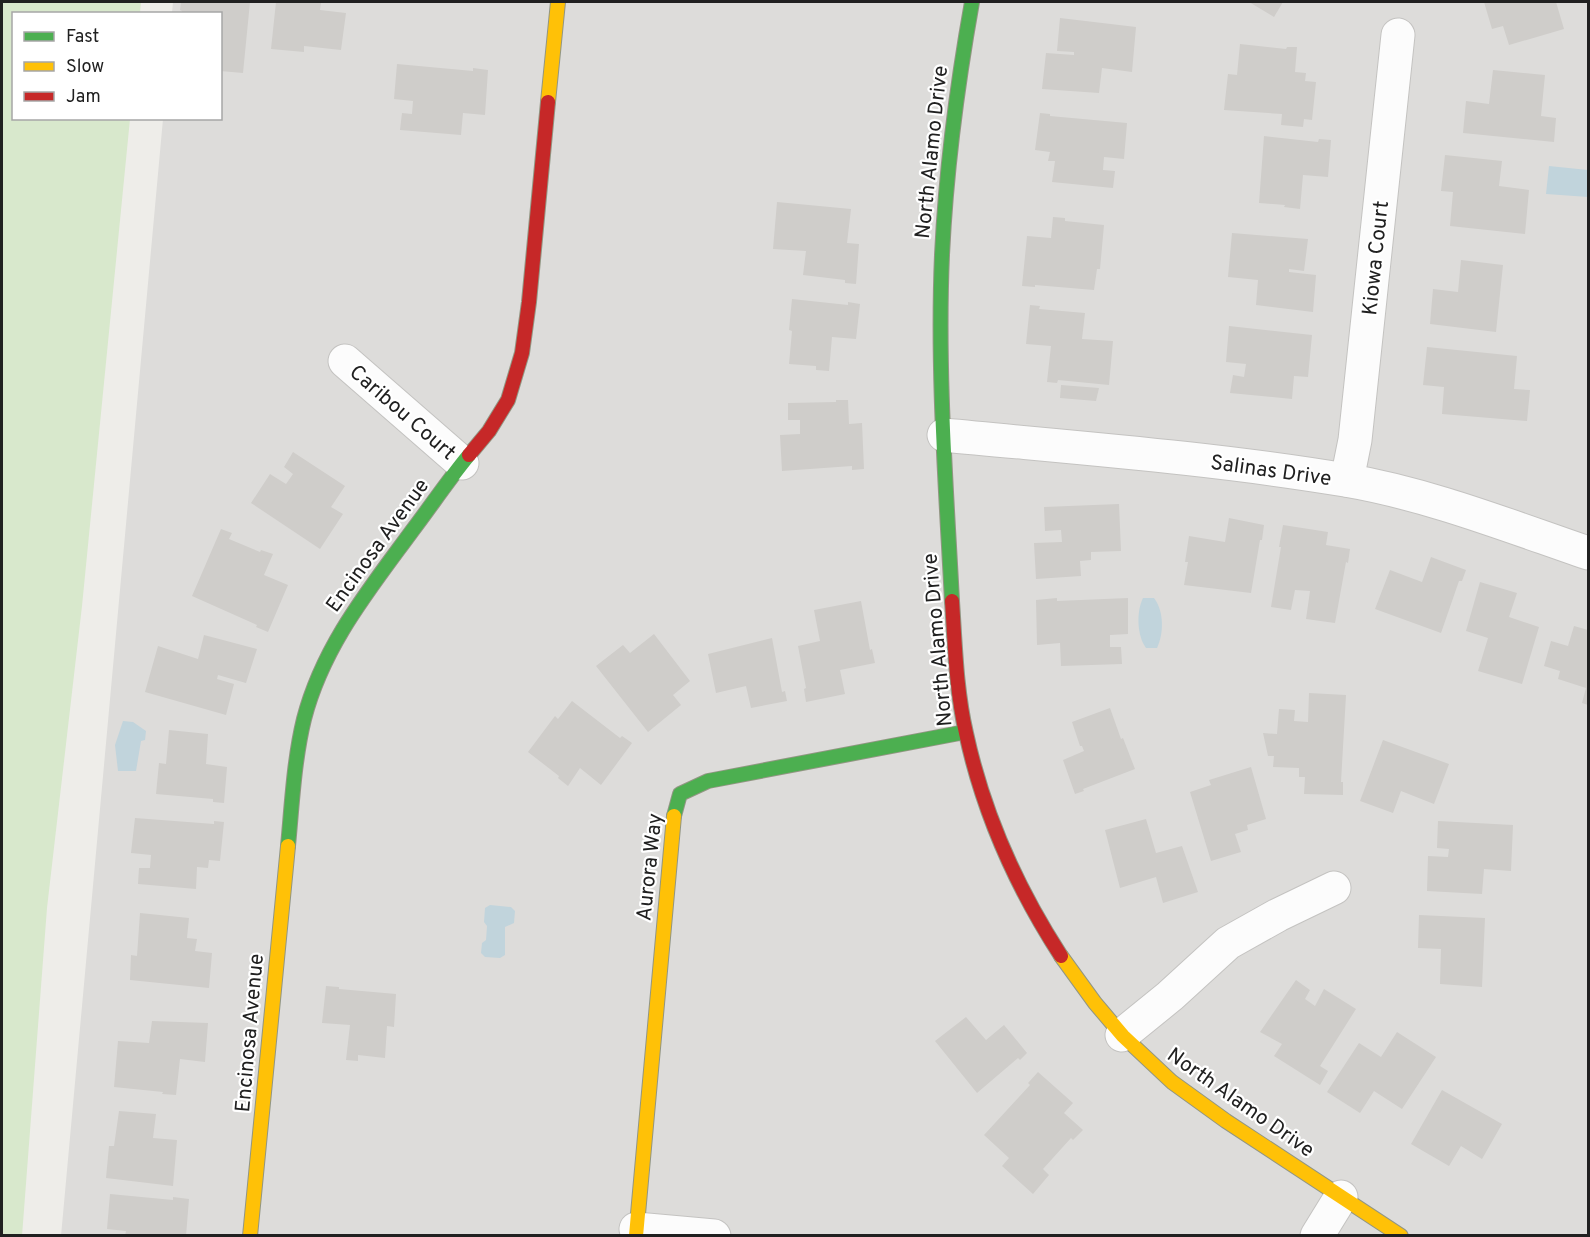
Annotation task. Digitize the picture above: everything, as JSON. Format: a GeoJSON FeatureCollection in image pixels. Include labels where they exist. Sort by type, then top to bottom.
{"type":"FeatureCollection","features":[{"type":"Feature","properties":{"kind":"street","name":"Encinosa Avenue"},"geometry":{"type":"LineString","coordinates":[[250,1236],[293,789],[304,720],[321,669],[341,631],[377,576],[462,463],[489,431],[508,400],[522,353],[529,302],[558,2]]}},
{"type":"Feature","properties":{"kind":"street","name":"North Alamo Drive"},"geometry":{"type":"LineString","coordinates":[[972,2],[961,60],[949,151],[942,255],[941,342],[956,666],[965,732],[985,803],[1028,903],[1059,956],[1122,1035],[1168,1080],[1201,1105],[1401,1236]]}},
{"type":"Feature","properties":{"kind":"street","name":"Kiowa Court"},"geometry":{"type":"LineString","coordinates":[[1347,480],[1355,440],[1398,35]]}},
{"type":"Feature","properties":{"kind":"street","name":"Caribou Court"},"geometry":{"type":"LineString","coordinates":[[345,361],[462,463]]}},
{"type":"Feature","properties":{"kind":"street","name":"Salinas Drive"},"geometry":{"type":"LineString","coordinates":[[944,435],[1159,455],[1347,480],[1447,505],[1588,553]]}},
{"type":"Feature","properties":{"kind":"street","name":"Aurora Way"},"geometry":{"type":"LineString","coordinates":[[636,1232],[673,819],[680,794],[708,781],[965,732]]}},
{"type":"Feature","properties":{"kind":"street"},"geometry":{"type":"LineString","coordinates":[[1122,1035],[1170,996],[1228,943],[1278,915],[1334,888]]}},
{"type":"Feature","properties":{"kind":"street"},"geometry":{"type":"LineString","coordinates":[[1317,1236],[1341,1197]]}},
{"type":"Feature","properties":{"kind":"street"},"geometry":{"type":"LineString","coordinates":[[636,1232],[714,1236]]}},
{"type":"Feature","properties":{"kind":"shaded area"},"geometry":{"type":"Polygon","coordinates":[[[173,2],[1588,2],[1588,1235],[61,1236],[163,120],[222,120],[222,12],[172,12],[173,2]]]}},
{"type":"Feature","properties":{"kind":"shaded area"},"geometry":{"type":"Polygon","coordinates":[[[1549,166],[1588,170],[1588,197],[1546,194],[1549,166]]]}},
{"type":"Feature","properties":{"kind":"shaded area"},"geometry":{"type":"Polygon","coordinates":[[[1143,598],[1154,598],[1160,609],[1162,629],[1157,648],[1146,648],[1139,631],[1138,617],[1143,598]]]}},
{"type":"Feature","properties":{"kind":"shaded area"},"geometry":{"type":"Polygon","coordinates":[[[123,721],[133,722],[146,731],[145,740],[141,741],[136,771],[118,771],[115,745],[123,721]]]}},
{"type":"Feature","properties":{"kind":"shaded area"},"geometry":{"type":"Polygon","coordinates":[[[490,905],[511,907],[515,911],[514,923],[505,927],[505,955],[500,958],[485,957],[481,953],[482,943],[486,940],[485,908],[490,905]]]}},
{"type":"Feature","properties":{"kind":"green space"},"geometry":{"type":"Polygon","coordinates":[[[2,2],[141,2],[140,12],[12,12],[12,120],[130,120],[82,606],[47,908],[22,1236],[2,1235],[2,2]]]}},
{"type":"Feature","properties":{"kind":"building"},"geometry":{"type":"Polygon","coordinates":[[[181,2],[250,2],[243,73],[222,71],[222,12],[182,12],[181,2]]]}},
{"type":"Feature","properties":{"kind":"building"},"geometry":{"type":"Polygon","coordinates":[[[276,2],[321,2],[320,10],[346,13],[341,50],[304,46],[304,52],[271,49],[276,2]]]}},
{"type":"Feature","properties":{"kind":"building"},"geometry":{"type":"Polygon","coordinates":[[[1249,2],[1283,2],[1274,17],[1249,2]]]}},
{"type":"Feature","properties":{"kind":"building"},"geometry":{"type":"Polygon","coordinates":[[[1484,2],[1556,2],[1564,29],[1509,45],[1503,26],[1492,29],[1484,2]]]}},
{"type":"Feature","properties":{"kind":"building"},"geometry":{"type":"Polygon","coordinates":[[[1060,18],[1136,27],[1132,72],[1102,68],[1099,93],[1042,89],[1046,53],[1074,55],[1074,52],[1057,51],[1060,18]]]}},
{"type":"Feature","properties":{"kind":"building"},"geometry":{"type":"Polygon","coordinates":[[[1240,44],[1286,49],[1297,47],[1295,72],[1306,73],[1305,81],[1316,82],[1312,120],[1304,119],[1303,127],[1281,125],[1282,114],[1224,110],[1228,74],[1237,75],[1240,44]]]}},
{"type":"Feature","properties":{"kind":"building"},"geometry":{"type":"Polygon","coordinates":[[[397,64],[473,71],[473,68],[488,70],[485,115],[463,113],[461,135],[400,130],[402,113],[412,114],[413,101],[394,99],[397,64]]]}},
{"type":"Feature","properties":{"kind":"building"},"geometry":{"type":"Polygon","coordinates":[[[1493,70],[1545,75],[1541,116],[1556,118],[1554,142],[1463,133],[1466,101],[1489,104],[1493,70]]]}},
{"type":"Feature","properties":{"kind":"building"},"geometry":{"type":"Polygon","coordinates":[[[1040,113],[1050,114],[1050,116],[1127,123],[1124,159],[1104,157],[1103,170],[1115,171],[1113,188],[1052,182],[1055,161],[1048,161],[1050,152],[1035,150],[1040,113]]]}},
{"type":"Feature","properties":{"kind":"building"},"geometry":{"type":"Polygon","coordinates":[[[1264,136],[1318,142],[1319,139],[1331,140],[1328,177],[1303,175],[1300,209],[1259,203],[1264,136]]]}},
{"type":"Feature","properties":{"kind":"building"},"geometry":{"type":"Polygon","coordinates":[[[1445,155],[1502,161],[1499,186],[1529,190],[1525,234],[1450,226],[1453,192],[1441,191],[1445,155]]]}},
{"type":"Feature","properties":{"kind":"building"},"geometry":{"type":"Polygon","coordinates":[[[777,202],[851,209],[847,243],[859,244],[856,284],[845,283],[845,280],[803,275],[806,251],[773,249],[777,202]]]}},
{"type":"Feature","properties":{"kind":"building"},"geometry":{"type":"Polygon","coordinates":[[[1053,217],[1065,218],[1065,221],[1104,225],[1100,269],[1097,269],[1094,290],[1022,286],[1027,236],[1051,238],[1053,217]]]}},
{"type":"Feature","properties":{"kind":"building"},"geometry":{"type":"Polygon","coordinates":[[[1232,233],[1308,239],[1304,271],[1289,269],[1289,272],[1316,275],[1313,312],[1256,305],[1258,280],[1228,277],[1232,233]]]}},
{"type":"Feature","properties":{"kind":"building"},"geometry":{"type":"Polygon","coordinates":[[[1461,260],[1503,265],[1496,332],[1430,324],[1433,289],[1458,292],[1461,260]]]}},
{"type":"Feature","properties":{"kind":"building"},"geometry":{"type":"Polygon","coordinates":[[[792,299],[848,305],[848,302],[860,304],[856,339],[832,337],[829,371],[816,370],[816,366],[789,364],[792,299]]]}},
{"type":"Feature","properties":{"kind":"building"},"geometry":{"type":"Polygon","coordinates":[[[1030,305],[1040,306],[1039,309],[1085,313],[1082,339],[1113,341],[1109,385],[1058,380],[1057,383],[1047,382],[1051,346],[1026,344],[1030,305]]]}},
{"type":"Feature","properties":{"kind":"building"},"geometry":{"type":"Polygon","coordinates":[[[1229,326],[1312,335],[1308,377],[1294,376],[1292,399],[1230,393],[1233,375],[1244,377],[1246,364],[1226,362],[1229,326]]]}},
{"type":"Feature","properties":{"kind":"building"},"geometry":{"type":"Polygon","coordinates":[[[1427,347],[1517,356],[1514,389],[1530,390],[1527,421],[1442,414],[1444,387],[1423,385],[1427,347]]]}},
{"type":"Feature","properties":{"kind":"building"},"geometry":{"type":"Polygon","coordinates":[[[1061,385],[1099,388],[1096,401],[1060,398],[1061,385]]]}},
{"type":"Feature","properties":{"kind":"building"},"geometry":{"type":"Polygon","coordinates":[[[836,400],[848,400],[849,424],[862,423],[864,469],[852,470],[852,466],[782,471],[780,435],[800,434],[800,420],[788,420],[788,403],[836,402],[836,400]]]}},
{"type":"Feature","properties":{"kind":"building"},"geometry":{"type":"Polygon","coordinates":[[[293,452],[345,486],[331,507],[343,514],[320,549],[251,503],[270,474],[286,484],[293,474],[284,467],[293,452]]]}},
{"type":"Feature","properties":{"kind":"building"},"geometry":{"type":"Polygon","coordinates":[[[1119,504],[1121,551],[1091,552],[1091,560],[1080,561],[1081,576],[1036,579],[1034,543],[1062,542],[1061,530],[1045,531],[1044,507],[1119,504]]]}},
{"type":"Feature","properties":{"kind":"building"},"geometry":{"type":"Polygon","coordinates":[[[1229,518],[1264,525],[1251,593],[1184,585],[1189,536],[1225,542],[1229,518]]]}},
{"type":"Feature","properties":{"kind":"building"},"geometry":{"type":"Polygon","coordinates":[[[1283,525],[1328,532],[1326,545],[1350,549],[1335,623],[1306,619],[1310,591],[1295,590],[1291,610],[1271,607],[1283,525]]]}},
{"type":"Feature","properties":{"kind":"building"},"geometry":{"type":"Polygon","coordinates":[[[221,529],[232,533],[229,539],[260,552],[261,550],[273,554],[264,575],[288,585],[268,632],[192,596],[221,529]]]}},
{"type":"Feature","properties":{"kind":"building"},"geometry":{"type":"Polygon","coordinates":[[[1431,557],[1466,570],[1462,581],[1459,581],[1441,633],[1375,609],[1390,570],[1422,582],[1431,557]]]}},
{"type":"Feature","properties":{"kind":"building"},"geometry":{"type":"Polygon","coordinates":[[[1480,582],[1517,593],[1509,617],[1539,627],[1522,684],[1478,671],[1488,638],[1466,631],[1480,582]]]}},
{"type":"Feature","properties":{"kind":"building"},"geometry":{"type":"Polygon","coordinates":[[[1057,598],[1057,601],[1128,598],[1128,634],[1110,635],[1110,647],[1121,647],[1122,664],[1061,666],[1060,643],[1037,645],[1036,600],[1057,598]]]}},
{"type":"Feature","properties":{"kind":"building"},"geometry":{"type":"Polygon","coordinates":[[[861,601],[870,650],[872,649],[875,663],[840,670],[845,694],[806,702],[804,689],[806,688],[798,646],[820,641],[814,610],[861,601]]]}},
{"type":"Feature","properties":{"kind":"building"},"geometry":{"type":"Polygon","coordinates":[[[1574,626],[1588,630],[1588,705],[1582,703],[1586,688],[1558,679],[1560,671],[1544,666],[1551,641],[1568,646],[1574,626]]]}},
{"type":"Feature","properties":{"kind":"building"},"geometry":{"type":"Polygon","coordinates":[[[654,634],[690,681],[673,695],[681,705],[648,732],[596,666],[623,645],[630,653],[654,634]]]}},
{"type":"Feature","properties":{"kind":"building"},"geometry":{"type":"Polygon","coordinates":[[[204,635],[257,649],[246,683],[218,675],[217,679],[234,684],[226,715],[145,692],[158,646],[198,659],[204,635]]]}},
{"type":"Feature","properties":{"kind":"building"},"geometry":{"type":"Polygon","coordinates":[[[772,638],[782,692],[785,691],[787,701],[751,708],[746,686],[716,693],[708,654],[772,638]]]}},
{"type":"Feature","properties":{"kind":"building"},"geometry":{"type":"Polygon","coordinates":[[[1309,693],[1346,695],[1341,782],[1343,782],[1343,795],[1304,794],[1305,777],[1299,777],[1299,768],[1273,767],[1274,756],[1268,756],[1263,733],[1277,734],[1279,709],[1295,710],[1294,721],[1308,722],[1309,693]]]}},
{"type":"Feature","properties":{"kind":"building"},"geometry":{"type":"Polygon","coordinates":[[[572,701],[620,738],[622,736],[632,743],[601,785],[580,768],[568,786],[528,752],[555,716],[558,719],[572,701]]]}},
{"type":"Feature","properties":{"kind":"building"},"geometry":{"type":"Polygon","coordinates":[[[1110,708],[1135,769],[1075,794],[1063,760],[1084,751],[1072,722],[1110,708]]]}},
{"type":"Feature","properties":{"kind":"building"},"geometry":{"type":"Polygon","coordinates":[[[169,730],[208,734],[206,764],[227,767],[224,803],[213,802],[213,799],[156,794],[159,763],[166,764],[169,730]]]}},
{"type":"Feature","properties":{"kind":"building"},"geometry":{"type":"Polygon","coordinates":[[[1383,740],[1449,764],[1434,804],[1401,791],[1393,813],[1360,801],[1383,740]]]}},
{"type":"Feature","properties":{"kind":"building"},"geometry":{"type":"Polygon","coordinates":[[[1251,767],[1266,819],[1247,825],[1248,830],[1235,834],[1241,852],[1211,861],[1190,792],[1211,785],[1209,780],[1251,767]]]}},
{"type":"Feature","properties":{"kind":"building"},"geometry":{"type":"Polygon","coordinates":[[[135,818],[214,824],[214,821],[224,822],[220,861],[209,860],[208,868],[197,867],[196,889],[138,884],[139,868],[150,868],[151,855],[131,853],[135,818]]]}},
{"type":"Feature","properties":{"kind":"building"},"geometry":{"type":"Polygon","coordinates":[[[1146,819],[1156,853],[1182,846],[1198,892],[1163,903],[1156,877],[1120,888],[1105,830],[1146,819]]]}},
{"type":"Feature","properties":{"kind":"building"},"geometry":{"type":"Polygon","coordinates":[[[1438,821],[1513,825],[1511,871],[1484,869],[1482,894],[1427,891],[1428,856],[1448,857],[1449,849],[1437,848],[1438,821]]]}},
{"type":"Feature","properties":{"kind":"building"},"geometry":{"type":"Polygon","coordinates":[[[140,913],[189,918],[187,938],[197,939],[195,951],[212,953],[209,988],[130,980],[131,955],[137,956],[140,913]]]}},
{"type":"Feature","properties":{"kind":"building"},"geometry":{"type":"Polygon","coordinates":[[[1419,915],[1485,918],[1482,987],[1440,984],[1441,949],[1418,948],[1419,915]]]}},
{"type":"Feature","properties":{"kind":"building"},"geometry":{"type":"Polygon","coordinates":[[[1296,980],[1310,990],[1305,999],[1315,1006],[1324,989],[1356,1009],[1320,1066],[1328,1071],[1320,1085],[1274,1056],[1282,1044],[1260,1032],[1296,980]]]}},
{"type":"Feature","properties":{"kind":"building"},"geometry":{"type":"Polygon","coordinates":[[[326,986],[396,994],[394,1027],[387,1026],[385,1058],[358,1055],[358,1061],[346,1060],[350,1025],[322,1023],[326,986]]]}},
{"type":"Feature","properties":{"kind":"building"},"geometry":{"type":"Polygon","coordinates":[[[966,1017],[986,1040],[1004,1025],[1027,1053],[977,1093],[935,1041],[966,1017]]]}},
{"type":"Feature","properties":{"kind":"building"},"geometry":{"type":"Polygon","coordinates":[[[152,1021],[208,1023],[205,1062],[180,1059],[176,1095],[114,1087],[118,1041],[149,1043],[152,1021]]]}},
{"type":"Feature","properties":{"kind":"building"},"geometry":{"type":"Polygon","coordinates":[[[1397,1032],[1436,1057],[1402,1109],[1374,1091],[1360,1113],[1327,1092],[1359,1043],[1381,1057],[1397,1032]]]}},
{"type":"Feature","properties":{"kind":"building"},"geometry":{"type":"Polygon","coordinates":[[[1038,1072],[1073,1103],[1064,1113],[1083,1130],[1073,1140],[1071,1138],[1043,1169],[1049,1175],[1033,1194],[1002,1166],[1009,1158],[984,1135],[1030,1085],[1028,1083],[1038,1072]]]}},
{"type":"Feature","properties":{"kind":"building"},"geometry":{"type":"Polygon","coordinates":[[[1442,1090],[1502,1124],[1482,1159],[1461,1146],[1449,1166],[1411,1144],[1442,1090]]]}},
{"type":"Feature","properties":{"kind":"building"},"geometry":{"type":"Polygon","coordinates":[[[119,1111],[156,1114],[153,1138],[177,1140],[173,1186],[106,1178],[109,1146],[114,1146],[119,1111]]]}},
{"type":"Feature","properties":{"kind":"building"},"geometry":{"type":"Polygon","coordinates":[[[110,1194],[173,1200],[173,1197],[189,1199],[186,1236],[125,1236],[126,1231],[107,1229],[110,1194]]]}},
{"type":"Feature","properties":{"kind":"traffic: fast"},"geometry":{"type":"LineString","coordinates":[[952,601],[941,385],[942,255],[953,128],[972,2]]}},
{"type":"Feature","properties":{"kind":"traffic: fast"},"geometry":{"type":"LineString","coordinates":[[288,846],[298,750],[304,719],[323,667],[335,643],[364,598],[469,455]]}},
{"type":"Feature","properties":{"kind":"traffic: fast"},"geometry":{"type":"LineString","coordinates":[[674,816],[680,794],[708,781],[965,732]]}},
{"type":"Feature","properties":{"kind":"traffic: slow"},"geometry":{"type":"LineString","coordinates":[[548,102],[558,2]]}},
{"type":"Feature","properties":{"kind":"traffic: slow"},"geometry":{"type":"LineString","coordinates":[[636,1236],[674,816]]}},
{"type":"Feature","properties":{"kind":"traffic: slow"},"geometry":{"type":"LineString","coordinates":[[250,1236],[288,846]]}},
{"type":"Feature","properties":{"kind":"traffic: slow"},"geometry":{"type":"LineString","coordinates":[[1061,956],[1095,1003],[1123,1036],[1172,1082],[1226,1121],[1401,1236]]}},
{"type":"Feature","properties":{"kind":"traffic: jam"},"geometry":{"type":"LineString","coordinates":[[469,455],[489,431],[508,400],[522,353],[548,102]]}},
{"type":"Feature","properties":{"kind":"traffic: jam"},"geometry":{"type":"LineString","coordinates":[[952,601],[960,700],[966,733],[982,792],[1003,849],[1016,876],[1061,956]]}}]}
